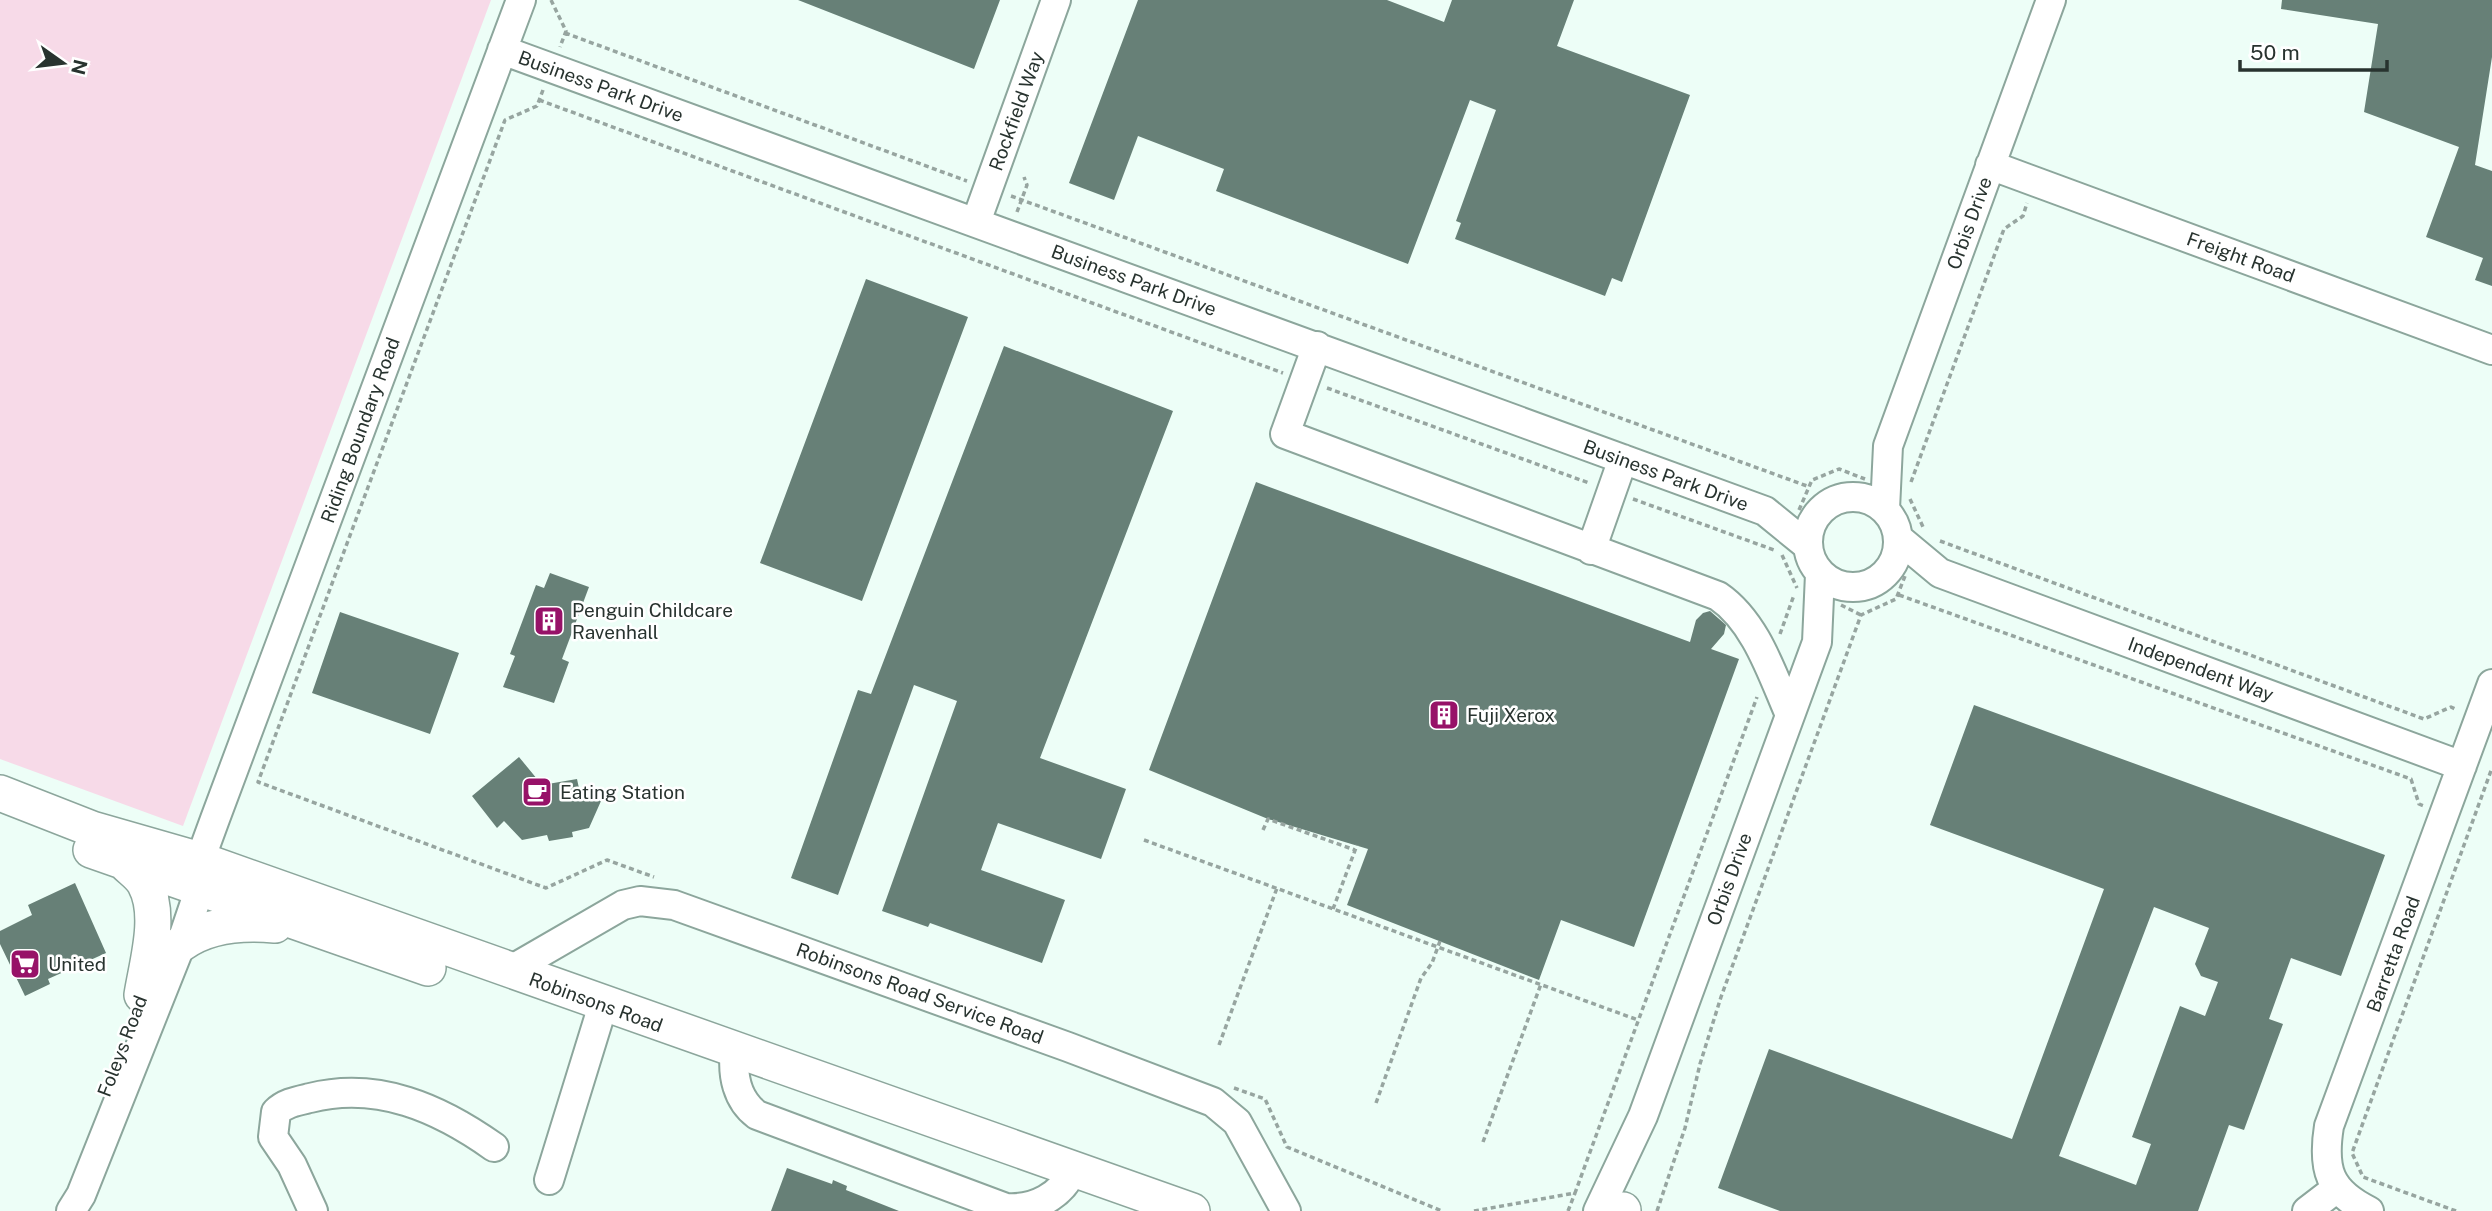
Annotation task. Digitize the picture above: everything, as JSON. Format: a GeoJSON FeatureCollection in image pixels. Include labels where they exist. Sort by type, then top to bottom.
{"type":"FeatureCollection","features":[{"type":"Feature","properties":{"kind":"main road","name":"Robinsons Road"},"geometry":{"type":"LineString","coordinates":[[0,793],[92,829],[307,927],[600,1014],[1069,1179],[1192,1211]]}},
{"type":"Feature","properties":{"kind":"main road","name":"Robinsons Road"},"geometry":{"type":"LineString","coordinates":[[0,816],[126,864],[194,877],[509,971],[600,1014]]}},
{"type":"Feature","properties":{"kind":"main road"},"geometry":{"type":"LineString","coordinates":[[126,864],[146,885],[150,900],[151,944],[142,995]]}},
{"type":"Feature","properties":{"kind":"main road"},"geometry":{"type":"LineString","coordinates":[[181,944],[196,932],[210,928],[251,924],[307,927]]}},
{"type":"Feature","properties":{"kind":"main road","name":"Robinsons Road"},"geometry":{"type":"LineString","coordinates":[[1069,1179],[1126,1211]]}},
{"type":"Feature","properties":{"kind":"street","name":"Riding Boundary Road"},"geometry":{"type":"LineString","coordinates":[[194,877],[521,0]]}},
{"type":"Feature","properties":{"kind":"street","name":"Rockfield Way"},"geometry":{"type":"LineString","coordinates":[[976,222],[1056,0]]}},
{"type":"Feature","properties":{"kind":"street","name":"Orbis Drive"},"geometry":{"type":"LineString","coordinates":[[1870,493],[2052,0]]}},
{"type":"Feature","properties":{"kind":"street","name":"Business Park Drive"},"geometry":{"type":"LineString","coordinates":[[502,50],[1765,511],[1808,546]]}},
{"type":"Feature","properties":{"kind":"street","name":"Freight Road"},"geometry":{"type":"LineString","coordinates":[[1990,165],[2492,350]]}},
{"type":"Feature","properties":{"kind":"street"},"geometry":{"type":"LineString","coordinates":[[1317,346],[1285,434],[1718,596],[1739,612],[1790,715]]}},
{"type":"Feature","properties":{"kind":"street"},"geometry":{"type":"LineString","coordinates":[[1591,550],[1623,459]]}},
{"type":"Feature","properties":{"kind":"street"},"geometry":{"type":"LineString","coordinates":[[1870,493],[1892,518],[1897,566],[1831,582],[1820,573],[1812,561],[1808,546],[1809,531],[1823,508],[1870,493]]}},
{"type":"Feature","properties":{"kind":"street","name":"Business Park Drive"},"geometry":{"type":"LineString","coordinates":[[1765,511],[1823,508]]}},
{"type":"Feature","properties":{"kind":"street","name":"Orbis Drive"},"geometry":{"type":"LineString","coordinates":[[1817,642],[1897,566]]}},
{"type":"Feature","properties":{"kind":"street","name":"Independent Way"},"geometry":{"type":"LineString","coordinates":[[1897,566],[1940,573],[2462,766]]}},
{"type":"Feature","properties":{"kind":"street","name":"Orbis Drive"},"geometry":{"type":"LineString","coordinates":[[1598,1211],[1643,1116],[1817,642],[1820,573]]}},
{"type":"Feature","properties":{"kind":"street","name":"Barretta Road"},"geometry":{"type":"LineString","coordinates":[[2337,1188],[2328,1171],[2325,1151],[2329,1126],[2492,684]]}},
{"type":"Feature","properties":{"kind":"street","name":"Foleys Road"},"geometry":{"type":"LineString","coordinates":[[71,1211],[81,1195],[181,944],[194,877]]}},
{"type":"Feature","properties":{"kind":"street","name":"Foleys Road"},"geometry":{"type":"LineString","coordinates":[[62,1211],[65,1190],[142,995],[194,877]]}},
{"type":"Feature","properties":{"kind":"street","name":"Robinsons Road Service Road"},"geometry":{"type":"LineString","coordinates":[[509,971],[622,905],[640,901],[674,905],[1213,1102],[1237,1122],[1286,1211]]}},
{"type":"Feature","properties":{"kind":"street"},"geometry":{"type":"LineString","coordinates":[[549,1180],[600,1014]]}},
{"type":"Feature","properties":{"kind":"street"},"geometry":{"type":"LineString","coordinates":[[313,1211],[292,1165],[288,1133],[295,1112],[305,1099],[348,1091],[395,1097],[447,1117],[494,1147]]}},
{"type":"Feature","properties":{"kind":"street","name":"Orbis Drive"},"geometry":{"type":"LineString","coordinates":[[1622,1211],[1643,1116]]}},
{"type":"Feature","properties":{"kind":"street"},"geometry":{"type":"LineString","coordinates":[[2307,1211],[2337,1188],[2347,1199],[2369,1211]]}},
{"type":"Feature","properties":{"kind":"path"},"geometry":{"type":"LineString","coordinates":[[351,816],[258,782],[505,120],[537,106],[552,68],[565,33],[551,0]]}},
{"type":"Feature","properties":{"kind":"path"},"geometry":{"type":"LineString","coordinates":[[565,33],[1807,486],[1812,480],[1839,469],[1870,493]]}},
{"type":"Feature","properties":{"kind":"path"},"geometry":{"type":"LineString","coordinates":[[539,100],[1783,553],[1781,557],[1797,588],[1568,1211]]}},
{"type":"Feature","properties":{"kind":"path"},"geometry":{"type":"LineString","coordinates":[[1657,1211],[1685,1128],[1700,1064],[1721,998],[1861,615],[1924,527],[1907,493],[2004,229],[2023,216],[2034,181]]}},
{"type":"Feature","properties":{"kind":"path"},"geometry":{"type":"LineString","coordinates":[[1897,566],[2424,719],[2451,707],[2479,718]]}},
{"type":"Feature","properties":{"kind":"path"},"geometry":{"type":"LineString","coordinates":[[1897,566],[2411,779],[2419,804],[2472,823]]}},
{"type":"Feature","properties":{"kind":"path"},"geometry":{"type":"LineString","coordinates":[[2456,1211],[2363,1177],[2352,1153],[2492,768]]}},
{"type":"Feature","properties":{"kind":"path"},"geometry":{"type":"LineString","coordinates":[[1263,830],[1268,819],[1356,848],[1333,909]]}},
{"type":"Feature","properties":{"kind":"path"},"geometry":{"type":"LineString","coordinates":[[1144,840],[1333,909],[1439,944],[1638,1020]]}},
{"type":"Feature","properties":{"kind":"path"},"geometry":{"type":"LineString","coordinates":[[1219,1045],[1277,888]]}},
{"type":"Feature","properties":{"kind":"path"},"geometry":{"type":"LineString","coordinates":[[1376,1103],[1421,978],[1432,962],[1439,944]]}},
{"type":"Feature","properties":{"kind":"path"},"geometry":{"type":"LineString","coordinates":[[1483,1142],[1541,984]]}},
{"type":"Feature","properties":{"kind":"path"},"geometry":{"type":"LineString","coordinates":[[1474,1211],[1575,1193]]}},
{"type":"Feature","properties":{"kind":"shaded area"},"geometry":{"type":"Polygon","coordinates":[[[0,0],[491,0],[183,826],[0,759],[0,0]]]}},
{"type":"Feature","properties":{"kind":"building"},"geometry":{"type":"Polygon","coordinates":[[[798,0],[1000,0],[974,69],[798,0]]]}},
{"type":"Feature","properties":{"kind":"building"},"geometry":{"type":"Polygon","coordinates":[[[1138,0],[1387,0],[1444,22],[1452,0],[1574,0],[1557,46],[1690,95],[1622,282],[1612,278],[1605,296],[1455,239],[1461,223],[1456,221],[1496,110],[1470,100],[1408,264],[1216,191],[1224,169],[1138,136],[1114,200],[1069,183],[1138,0]]]}},
{"type":"Feature","properties":{"kind":"building"},"geometry":{"type":"Polygon","coordinates":[[[2282,0],[2492,0],[2492,57],[2475,165],[2492,171],[2492,286],[2475,280],[2483,258],[2426,237],[2459,147],[2364,112],[2378,24],[2281,9],[2282,0]]]}},
{"type":"Feature","properties":{"kind":"building"},"geometry":{"type":"Polygon","coordinates":[[[866,279],[968,317],[862,601],[760,563],[866,279]]]}},
{"type":"Feature","properties":{"kind":"building"},"geometry":{"type":"Polygon","coordinates":[[[1004,346],[1173,411],[1040,758],[1126,789],[1101,859],[998,823],[981,870],[1065,900],[1042,963],[930,923],[928,927],[882,911],[957,701],[914,685],[838,895],[791,878],[858,690],[871,694],[1004,346]]]}},
{"type":"Feature","properties":{"kind":"building","name":"Fuji Xerox"},"geometry":{"type":"Polygon","coordinates":[[[1256,482],[1690,642],[1696,620],[1703,613],[1710,611],[1726,625],[1724,634],[1711,649],[1739,659],[1634,947],[1561,920],[1539,980],[1347,905],[1368,849],[1268,819],[1149,770],[1256,482]]]}},
{"type":"Feature","properties":{"kind":"building","name":"Penguin Childcare Ravenhall"},"geometry":{"type":"Polygon","coordinates":[[[550,573],[589,587],[562,659],[569,662],[554,703],[503,687],[515,656],[510,654],[536,585],[544,588],[550,573]]]}},
{"type":"Feature","properties":{"kind":"building"},"geometry":{"type":"Polygon","coordinates":[[[340,612],[459,653],[430,734],[312,693],[340,612]]]}},
{"type":"Feature","properties":{"kind":"building"},"geometry":{"type":"Polygon","coordinates":[[[1974,705],[2385,855],[2341,976],[2291,958],[2269,1019],[2283,1024],[2244,1130],[2229,1125],[2198,1211],[1780,1211],[1718,1188],[1769,1049],[2012,1139],[2104,889],[1930,825],[1974,705]],[[2154,907],[2059,1156],[2136,1185],[2151,1144],[2132,1137],[2180,1006],[2205,1016],[2218,982],[2201,976],[2195,964],[2209,928],[2154,907]]]}},
{"type":"Feature","properties":{"kind":"building"},"geometry":{"type":"Polygon","coordinates":[[[519,757],[542,785],[577,779],[580,793],[601,801],[589,828],[572,832],[573,837],[549,841],[547,835],[522,840],[504,821],[497,828],[472,796],[519,757]]]}},
{"type":"Feature","properties":{"kind":"building"},"geometry":{"type":"Polygon","coordinates":[[[75,883],[106,953],[48,979],[50,984],[25,996],[0,944],[0,931],[32,915],[28,905],[75,883]]]}},
{"type":"Feature","properties":{"kind":"building"},"geometry":{"type":"Polygon","coordinates":[[[787,1168],[832,1184],[833,1180],[847,1186],[846,1190],[899,1211],[771,1211],[787,1168]]]}},
{"type":"Feature","properties":{"kind":"place","name":"Penguin Childcare Ravenhall"},"geometry":{"type":"Point","coordinates":[549,621]}},
{"type":"Feature","properties":{"kind":"place","name":"Fuji Xerox"},"geometry":{"type":"Point","coordinates":[1444,715]}},
{"type":"Feature","properties":{"kind":"place","name":"Eating Station"},"geometry":{"type":"Point","coordinates":[537,792]}},
{"type":"Feature","properties":{"kind":"place","name":"United"},"geometry":{"type":"Point","coordinates":[25,964]}}]}
